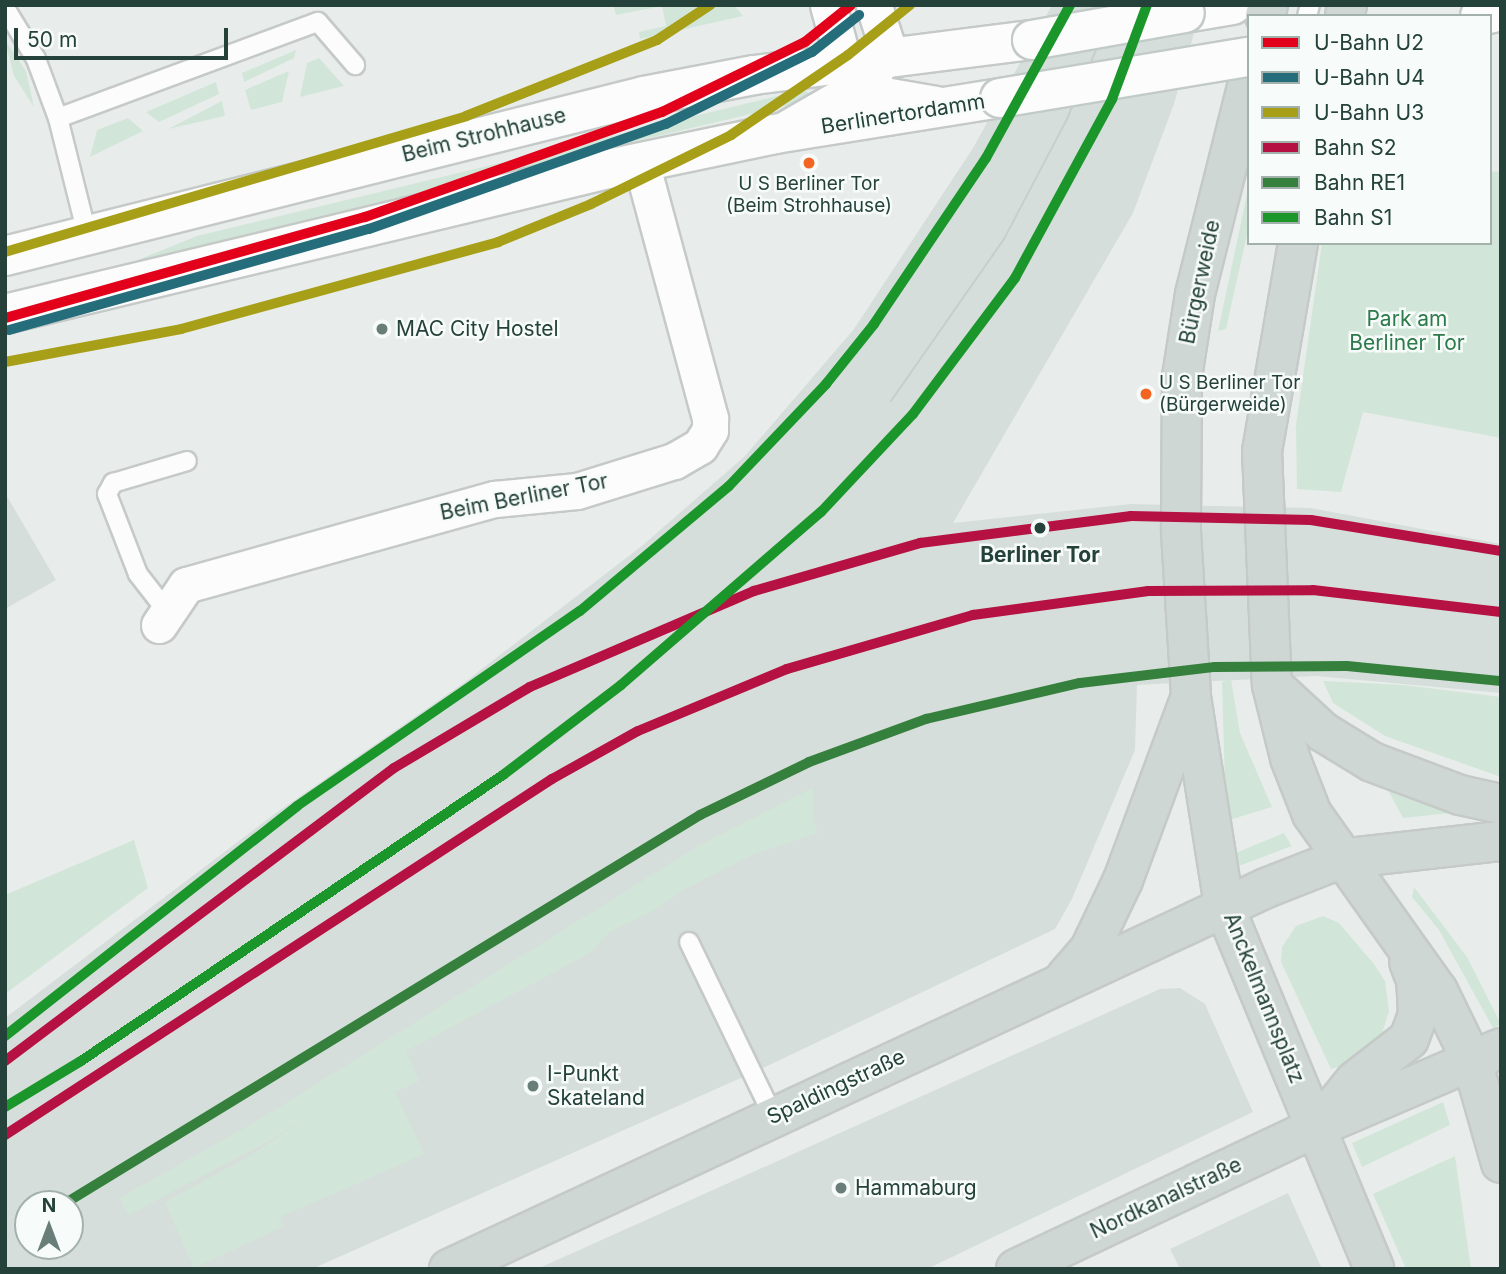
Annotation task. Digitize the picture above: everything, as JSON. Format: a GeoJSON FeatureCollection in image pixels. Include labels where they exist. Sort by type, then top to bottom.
{"type":"FeatureCollection","features":[{"type":"Feature","properties":{"kind":"main road"},"geometry":{"type":"LineString","coordinates":[[863,68],[1231,5]]}},
{"type":"Feature","properties":{"kind":"main road","name":"Berlinertordamm"},"geometry":{"type":"LineString","coordinates":[[641,162],[775,134],[1247,57]]}},
{"type":"Feature","properties":{"kind":"main road","name":"Beim Strohhause"},"geometry":{"type":"LineString","coordinates":[[5,256],[644,96],[863,68]]}},
{"type":"Feature","properties":{"kind":"main road","name":"Bürgerweide"},"geometry":{"type":"LineString","coordinates":[[1224,906],[1191,697],[1181,532],[1182,377],[1195,294],[1247,87]]}},
{"type":"Feature","properties":{"kind":"main road"},"geometry":{"type":"LineString","coordinates":[[5,314],[641,162]]}},
{"type":"Feature","properties":{"kind":"main road"},"geometry":{"type":"LineString","coordinates":[[1298,245],[1262,451],[1272,685],[1294,769],[1312,814],[1340,859],[1486,1055],[1501,1163]]}},
{"type":"Feature","properties":{"kind":"main road"},"geometry":{"type":"LineString","coordinates":[[1272,685],[1322,732],[1372,762],[1460,795],[1501,804]]}},
{"type":"Feature","properties":{"kind":"main road"},"geometry":{"type":"LineString","coordinates":[[1053,986],[1089,951],[1129,864],[1191,697]]}},
{"type":"Feature","properties":{"kind":"main road","name":"Anckelmannsplatz"},"geometry":{"type":"LineString","coordinates":[[1374,1269],[1224,906],[1340,859],[1501,841]]}},
{"type":"Feature","properties":{"kind":"main road","name":"Spaldingstraße"},"geometry":{"type":"LineString","coordinates":[[449,1269],[1224,906]]}},
{"type":"Feature","properties":{"kind":"main road"},"geometry":{"type":"LineString","coordinates":[[1317,1127],[1355,1081],[1409,1039],[1418,1014],[1418,998],[1401,943]]}},
{"type":"Feature","properties":{"kind":"main road"},"geometry":{"type":"LineString","coordinates":[[1317,1127],[1486,1055]]}},
{"type":"Feature","properties":{"kind":"main road","name":"Nordkanalstraße"},"geometry":{"type":"LineString","coordinates":[[1016,1269],[1317,1127]]}},
{"type":"Feature","properties":{"kind":"street"},"geometry":{"type":"LineString","coordinates":[[828,5],[863,68],[884,95],[944,105]]}},
{"type":"Feature","properties":{"kind":"street"},"geometry":{"type":"LineString","coordinates":[[775,134],[863,68],[883,30],[874,5]]}},
{"type":"Feature","properties":{"kind":"street","name":"Beim Berliner Tor"},"geometry":{"type":"LineString","coordinates":[[162,617],[186,585],[483,502],[577,491],[674,461],[700,446],[710,430],[710,418],[641,162]]}},
{"type":"Feature","properties":{"kind":"lane"},"geometry":{"type":"LineString","coordinates":[[5,8],[36,59],[58,118],[87,234]]}},
{"type":"Feature","properties":{"kind":"lane"},"geometry":{"type":"LineString","coordinates":[[58,118],[318,22],[355,65]]}},
{"type":"Feature","properties":{"kind":"lane"},"geometry":{"type":"LineString","coordinates":[[162,617],[138,574],[107,494],[113,483],[187,461]]}},
{"type":"Feature","properties":{"kind":"lane"},"geometry":{"type":"LineString","coordinates":[[689,942],[773,1116]]}},
{"type":"Feature","properties":{"kind":"shaded area"},"geometry":{"type":"Polygon","coordinates":[[[1052,5],[1202,5],[1174,104],[1133,213],[953,523],[1131,504],[1311,508],[1501,544],[1501,693],[1316,676],[1137,685],[1135,750],[1072,899],[1055,929],[761,1069],[312,1269],[5,1269],[5,1018],[273,815],[465,682],[643,545],[745,456],[854,329],[973,148],[1052,5]]]}},
{"type":"Feature","properties":{"kind":"shaded area"},"geometry":{"type":"Polygon","coordinates":[[[5,493],[56,580],[5,609],[5,493]]]}},
{"type":"Feature","properties":{"kind":"shaded area"},"geometry":{"type":"Polygon","coordinates":[[[1180,988],[1205,1004],[1253,1112],[927,1269],[537,1269],[1160,989],[1180,988]]]}},
{"type":"Feature","properties":{"kind":"shaded area"},"geometry":{"type":"Polygon","coordinates":[[[1288,1193],[1322,1269],[1180,1269],[1170,1249],[1288,1193]]]}},
{"type":"Feature","properties":{"kind":"green space"},"geometry":{"type":"Polygon","coordinates":[[[613,5],[734,5],[743,16],[640,39],[639,32],[666,26],[662,6],[616,15],[613,5]]]}},
{"type":"Feature","properties":{"kind":"green space"},"geometry":{"type":"Polygon","coordinates":[[[5,40],[26,71],[34,107],[14,76],[5,40]]]}},
{"type":"Feature","properties":{"kind":"green space"},"geometry":{"type":"Polygon","coordinates":[[[296,50],[294,58],[244,82],[242,73],[296,50]]]}},
{"type":"Feature","properties":{"kind":"green space"},"geometry":{"type":"Polygon","coordinates":[[[319,58],[344,86],[300,97],[307,63],[319,58]]]}},
{"type":"Feature","properties":{"kind":"green space"},"geometry":{"type":"Polygon","coordinates":[[[289,71],[282,102],[251,110],[245,90],[289,71]]]}},
{"type":"Feature","properties":{"kind":"green space"},"geometry":{"type":"Polygon","coordinates":[[[216,82],[219,94],[159,122],[146,112],[216,82]]]}},
{"type":"Feature","properties":{"kind":"green space"},"geometry":{"type":"Polygon","coordinates":[[[802,90],[808,92],[806,101],[530,166],[466,187],[123,266],[197,236],[802,90]]]}},
{"type":"Feature","properties":{"kind":"green space"},"geometry":{"type":"Polygon","coordinates":[[[222,101],[225,116],[168,129],[222,101]]]}},
{"type":"Feature","properties":{"kind":"green space"},"geometry":{"type":"Polygon","coordinates":[[[128,118],[143,131],[90,157],[97,130],[128,118]]]}},
{"type":"Feature","properties":{"kind":"green space","name":"Park am Berliner Tor"},"geometry":{"type":"Polygon","coordinates":[[[1501,171],[1501,438],[1363,412],[1341,492],[1297,489],[1296,425],[1322,245],[1492,245],[1492,172],[1501,171]]]}},
{"type":"Feature","properties":{"kind":"green space"},"geometry":{"type":"Polygon","coordinates":[[[1247,194],[1247,235],[1226,329],[1218,331],[1247,194]]]}},
{"type":"Feature","properties":{"kind":"green space"},"geometry":{"type":"Polygon","coordinates":[[[1231,679],[1240,733],[1272,807],[1226,821],[1222,682],[1231,679]]]}},
{"type":"Feature","properties":{"kind":"green space"},"geometry":{"type":"Polygon","coordinates":[[[1323,681],[1404,685],[1501,697],[1501,777],[1385,736],[1333,703],[1323,681]]]}},
{"type":"Feature","properties":{"kind":"green space"},"geometry":{"type":"Polygon","coordinates":[[[1382,779],[1469,811],[1403,818],[1382,779]]]}},
{"type":"Feature","properties":{"kind":"green space"},"geometry":{"type":"Polygon","coordinates":[[[813,788],[813,821],[818,833],[751,855],[685,889],[656,909],[609,932],[590,953],[406,1051],[419,1081],[395,1092],[424,1154],[280,1217],[283,1226],[194,1268],[165,1202],[250,1156],[338,1096],[269,1141],[128,1215],[120,1198],[262,1118],[700,845],[813,788]]]}},
{"type":"Feature","properties":{"kind":"green space"},"geometry":{"type":"Polygon","coordinates":[[[1284,833],[1292,846],[1236,867],[1233,854],[1284,833]]]}},
{"type":"Feature","properties":{"kind":"green space"},"geometry":{"type":"Polygon","coordinates":[[[134,840],[148,888],[5,994],[5,895],[134,840]]]}},
{"type":"Feature","properties":{"kind":"green space"},"geometry":{"type":"Polygon","coordinates":[[[1414,887],[1467,957],[1501,1024],[1493,1028],[1439,930],[1412,897],[1414,887]]]}},
{"type":"Feature","properties":{"kind":"green space"},"geometry":{"type":"Polygon","coordinates":[[[1323,916],[1339,923],[1374,964],[1385,981],[1389,1011],[1381,1037],[1346,1065],[1331,1069],[1281,962],[1282,947],[1296,926],[1323,916]]]}},
{"type":"Feature","properties":{"kind":"green space"},"geometry":{"type":"Polygon","coordinates":[[[1443,1102],[1450,1125],[1362,1167],[1352,1143],[1443,1102]]]}},
{"type":"Feature","properties":{"kind":"green space"},"geometry":{"type":"Polygon","coordinates":[[[1455,1156],[1471,1269],[1406,1269],[1373,1194],[1455,1156]]]}},
{"type":"Feature","properties":{"kind":"tram line"},"geometry":{"type":"LineString","coordinates":[[891,401],[1004,239],[1067,119],[1115,5]]}},
{"type":"Feature","properties":{"kind":"metro line","name":"U3"},"geometry":{"type":"LineString","coordinates":[[5,252],[466,116],[657,40],[710,5]]}},
{"type":"Feature","properties":{"kind":"metro line","name":"U2"},"geometry":{"type":"LineString","coordinates":[[5,318],[365,217],[662,112],[805,42],[851,5]]}},
{"type":"Feature","properties":{"kind":"metro line","name":"U3"},"geometry":{"type":"LineString","coordinates":[[5,362],[181,329],[498,242],[591,204],[731,135],[848,55],[910,5]]}},
{"type":"Feature","properties":{"kind":"metro line","name":"U4"},"geometry":{"type":"LineString","coordinates":[[9,330],[369,229],[666,124],[812,52],[859,15]]}},
{"type":"Feature","properties":{"kind":"rail line","name":"S1"},"geometry":{"type":"LineString","coordinates":[[5,1036],[297,806],[580,611],[729,486],[826,384],[874,324],[986,158],[1070,5]]}},
{"type":"Feature","properties":{"kind":"rail line","name":"S1"},"geometry":{"type":"LineString","coordinates":[[5,1107],[81,1061],[503,775],[621,685],[821,512],[913,414],[1015,278],[1112,99],[1147,5]]}},
{"type":"Feature","properties":{"kind":"rail line","name":"S2"},"geometry":{"type":"LineString","coordinates":[[5,1061],[394,768],[530,687],[754,591],[920,543],[1131,516],[1311,520],[1501,551]]}},
{"type":"Feature","properties":{"kind":"rail line","name":"S2"},"geometry":{"type":"LineString","coordinates":[[5,1135],[552,779],[638,731],[787,669],[973,615],[1148,591],[1313,590],[1501,612]]}},
{"type":"Feature","properties":{"kind":"rail line","name":"RE1"},"geometry":{"type":"LineString","coordinates":[[84,1192],[700,815],[809,762],[926,719],[1080,683],[1215,667],[1347,666],[1501,681]]}},
{"type":"Feature","properties":{"kind":"place","name":"U S Berliner Tor (Beim Strohhause)"},"geometry":{"type":"Point","coordinates":[809,163]}},
{"type":"Feature","properties":{"kind":"place","name":"MAC City Hostel"},"geometry":{"type":"Point","coordinates":[382,329]}},
{"type":"Feature","properties":{"kind":"place","name":"U S Berliner Tor (Bürgerweide)"},"geometry":{"type":"Point","coordinates":[1146,394]}},
{"type":"Feature","properties":{"kind":"place","name":"Berliner Tor"},"geometry":{"type":"Point","coordinates":[1040,528]}},
{"type":"Feature","properties":{"kind":"place","name":"I-Punkt Skateland"},"geometry":{"type":"Point","coordinates":[533,1086]}},
{"type":"Feature","properties":{"kind":"place","name":"Hammaburg"},"geometry":{"type":"Point","coordinates":[841,1188]}}]}
